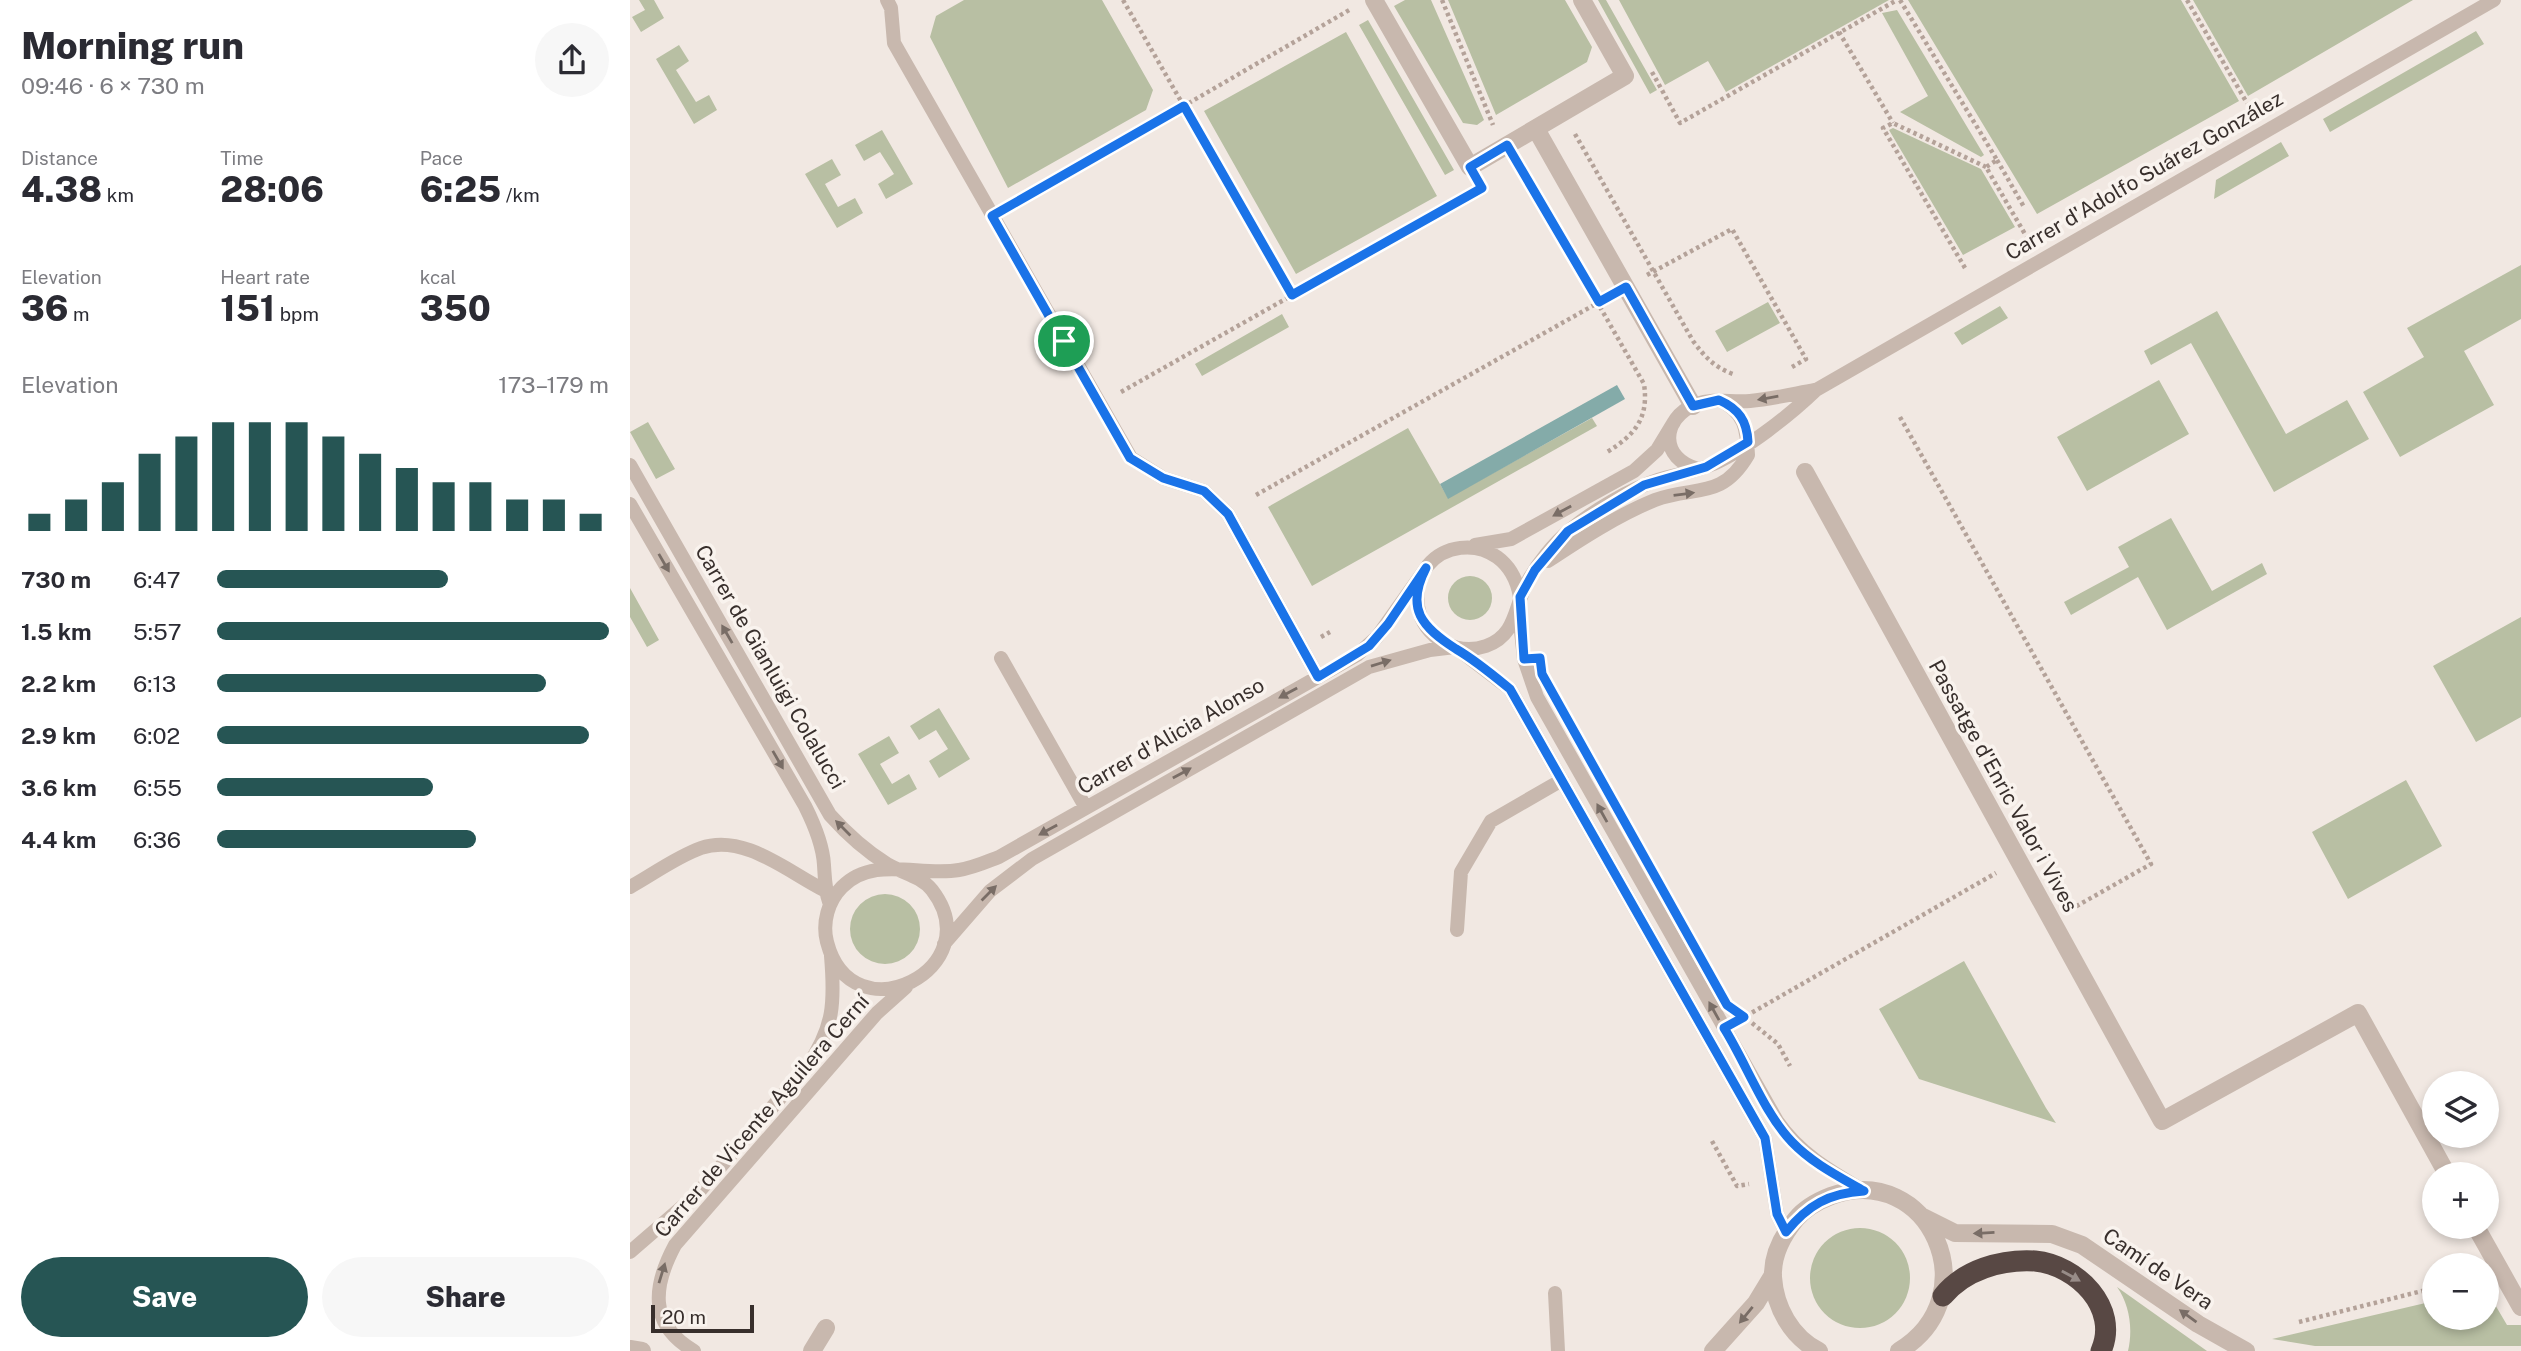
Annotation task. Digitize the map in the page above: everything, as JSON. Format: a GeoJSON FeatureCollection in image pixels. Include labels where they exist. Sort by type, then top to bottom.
{"type":"FeatureCollection","features":[{"type":"Feature","properties":{"kind":"highway"},"geometry":{"type":"LineString","coordinates":[[1943,1296],[1955,1282],[1971,1272],[2015,1261],[2038,1261],[2086,1285],[2101,1303],[2106,1322],[2101,1351]]}},
{"type":"Feature","properties":{"kind":"street"},"geometry":{"type":"LineString","coordinates":[[1374,0],[1470,167],[1625,76],[1582,0]]}},
{"type":"Feature","properties":{"kind":"street"},"geometry":{"type":"LineString","coordinates":[[1535,129],[1693,406]]}},
{"type":"Feature","properties":{"kind":"street","name":"Passatge d'Enric Valor i Vives"},"geometry":{"type":"LineString","coordinates":[[1805,472],[2162,1121],[2358,1013],[2440,1162]]}},
{"type":"Feature","properties":{"kind":"street"},"geometry":{"type":"LineString","coordinates":[[1814,1350],[1797,1336],[1784,1318],[1776,1297],[1773,1275],[1776,1253],[1786,1232],[1800,1214],[1819,1200],[1841,1192],[1864,1191]]}},
{"type":"Feature","properties":{"kind":"street","name":"Camí de Vera"},"geometry":{"type":"LineString","coordinates":[[1864,1191],[1894,1198],[1955,1233],[2052,1234],[2082,1245],[2198,1324],[2246,1351]]}},
{"type":"Feature","properties":{"kind":"street"},"geometry":{"type":"LineString","coordinates":[[1899,1351],[1916,1341],[1933,1321],[1943,1296],[1945,1274],[1942,1252],[1933,1232],[1919,1214]]}},
{"type":"Feature","properties":{"kind":"street"},"geometry":{"type":"LineString","coordinates":[[2483,1239],[2521,1307]]}},
{"type":"Feature","properties":{"kind":"street"},"geometry":{"type":"LineString","coordinates":[[1713,1351],[1756,1303],[1773,1275]]}},
{"type":"Feature","properties":{"kind":"street"},"geometry":{"type":"LineString","coordinates":[[812,1351],[826,1328]]}},
{"type":"Feature","properties":{"kind":"street"},"geometry":{"type":"LineString","coordinates":[[630,1349],[642,1351]]}},
{"type":"Feature","properties":{"kind":"lane"},"geometry":{"type":"LineString","coordinates":[[887,0],[891,8],[894,43],[1130,458],[1163,478],[1204,491],[1228,514],[1318,677]]}},
{"type":"Feature","properties":{"kind":"lane","name":"Carrer d'Adolfo Suárez González"},"geometry":{"type":"LineString","coordinates":[[1748,442],[1790,415],[1816,390],[2494,0]]}},
{"type":"Feature","properties":{"kind":"lane","name":"Carrer d'Adolfo Suárez González"},"geometry":{"type":"LineString","coordinates":[[1719,400],[1748,402],[1816,390]]}},
{"type":"Feature","properties":{"kind":"lane"},"geometry":{"type":"LineString","coordinates":[[1535,570],[1566,549],[1657,500],[1709,489],[1728,478],[1748,455],[1747,426],[1741,415],[1719,400],[1693,406],[1674,422],[1657,450],[1634,471],[1511,538],[1453,548],[1438,556],[1426,568],[1420,580],[1418,608],[1431,633],[1510,689],[1765,1138],[1777,1214],[1786,1232]]}},
{"type":"Feature","properties":{"kind":"lane"},"geometry":{"type":"LineString","coordinates":[[1674,422],[1669,444],[1674,456],[1683,465],[1698,469]]}},
{"type":"Feature","properties":{"kind":"lane"},"geometry":{"type":"LineString","coordinates":[[1455,648],[1471,649],[1502,637],[1512,625],[1535,570],[1568,531],[1644,485],[1718,462],[1748,442]]}},
{"type":"Feature","properties":{"kind":"lane","name":"Carrer de Gianluigi Colalucci"},"geometry":{"type":"LineString","coordinates":[[630,465],[831,815],[869,852],[897,869]]}},
{"type":"Feature","properties":{"kind":"lane"},"geometry":{"type":"LineString","coordinates":[[630,504],[817,829],[824,861],[824,890],[830,905]]}},
{"type":"Feature","properties":{"kind":"lane"},"geometry":{"type":"LineString","coordinates":[[1470,546],[1486,549],[1511,568],[1520,603],[1524,659],[1537,697],[1777,1121],[1789,1139],[1810,1159],[1864,1191]]}},
{"type":"Feature","properties":{"kind":"lane","name":"Carrer d'Alicia Alonso"},"geometry":{"type":"LineString","coordinates":[[897,869],[941,872],[974,867],[999,857],[1318,677],[1369,646],[1388,624],[1426,568]]}},
{"type":"Feature","properties":{"kind":"lane","name":"Carrer d'Alicia Alonso"},"geometry":{"type":"LineString","coordinates":[[944,944],[990,891],[1032,859],[1369,667],[1430,650],[1455,648]]}},
{"type":"Feature","properties":{"kind":"lane"},"geometry":{"type":"LineString","coordinates":[[1001,658],[1086,808]]}},
{"type":"Feature","properties":{"kind":"lane"},"geometry":{"type":"LineString","coordinates":[[1457,930],[1461,872],[1490,821],[1562,780]]}},
{"type":"Feature","properties":{"kind":"lane"},"geometry":{"type":"LineString","coordinates":[[630,887],[699,848],[716,845],[749,850],[824,890]]}},
{"type":"Feature","properties":{"kind":"lane"},"geometry":{"type":"LineString","coordinates":[[797,877],[808,881],[814,879],[824,861]]}},
{"type":"Feature","properties":{"kind":"lane"},"geometry":{"type":"LineString","coordinates":[[877,869],[897,869],[916,876],[931,889],[942,906],[946,925],[944,944],[937,962],[924,976],[890,990],[872,988],[855,981],[841,970],[831,954],[825,921],[830,905],[841,888],[858,875],[877,869]]}},
{"type":"Feature","properties":{"kind":"lane","name":"Carrer de Vicente Aguilera Cerní"},"geometry":{"type":"LineString","coordinates":[[631,1251],[697,1194],[807,1067],[831,1020],[834,995],[831,954]]}},
{"type":"Feature","properties":{"kind":"lane","name":"Carrer de Vicente Aguilera Cerní"},"geometry":{"type":"LineString","coordinates":[[694,1351],[684,1345],[664,1320],[657,1299],[660,1273],[675,1245],[877,1013],[907,985]]}},
{"type":"Feature","properties":{"kind":"lane"},"geometry":{"type":"LineString","coordinates":[[1555,1293],[1558,1351]]}},
{"type":"Feature","properties":{"kind":"path"},"geometry":{"type":"LineString","coordinates":[[1123,0],[1292,295]]}},
{"type":"Feature","properties":{"kind":"path"},"geometry":{"type":"LineString","coordinates":[[1441,0],[1504,147],[1599,302],[1644,384],[1647,403],[1641,423],[1633,433],[1606,452]]}},
{"type":"Feature","properties":{"kind":"path"},"geometry":{"type":"LineString","coordinates":[[1680,123],[1898,0],[2024,207]]}},
{"type":"Feature","properties":{"kind":"path"},"geometry":{"type":"LineString","coordinates":[[2187,0],[2247,103]]}},
{"type":"Feature","properties":{"kind":"path"},"geometry":{"type":"LineString","coordinates":[[992,216],[1355,7]]}},
{"type":"Feature","properties":{"kind":"path"},"geometry":{"type":"LineString","coordinates":[[1839,32],[1893,123],[1986,167],[2040,260]]}},
{"type":"Feature","properties":{"kind":"path"},"geometry":{"type":"LineString","coordinates":[[1563,113],[1705,358],[1718,369],[1740,377]]}},
{"type":"Feature","properties":{"kind":"path"},"geometry":{"type":"LineString","coordinates":[[1893,123],[1883,128],[1965,268]]}},
{"type":"Feature","properties":{"kind":"path"},"geometry":{"type":"LineString","coordinates":[[1986,167],[1997,160]]}},
{"type":"Feature","properties":{"kind":"path"},"geometry":{"type":"LineString","coordinates":[[1117,394],[1482,188],[1470,167]]}},
{"type":"Feature","properties":{"kind":"path"},"geometry":{"type":"LineString","coordinates":[[1256,495],[1732,229],[1806,359],[1786,371]]}},
{"type":"Feature","properties":{"kind":"path"},"geometry":{"type":"LineString","coordinates":[[1900,417],[2151,864],[2052,920]]}},
{"type":"Feature","properties":{"kind":"path"},"geometry":{"type":"LineString","coordinates":[[1744,1017],[2018,860]]}},
{"type":"Feature","properties":{"kind":"path"},"geometry":{"type":"LineString","coordinates":[[1734,1013],[1744,1017],[1778,1044],[1790,1066]]}},
{"type":"Feature","properties":{"kind":"path"},"geometry":{"type":"LineString","coordinates":[[1712,1142],[1740,1185]]}},
{"type":"Feature","properties":{"kind":"path"},"geometry":{"type":"LineString","coordinates":[[2299,1322],[2422,1291]]}},
{"type":"Feature","properties":{"kind":"green space"},"geometry":{"type":"Polygon","coordinates":[[[639,0],[654,0],[664,18],[641,32],[632,17],[645,10],[639,0]]]}},
{"type":"Feature","properties":{"kind":"green space"},"geometry":{"type":"Polygon","coordinates":[[[964,0],[1102,0],[1153,90],[1146,110],[1008,188],[930,37],[936,16],[964,0]]]}},
{"type":"Feature","properties":{"kind":"green space"},"geometry":{"type":"Polygon","coordinates":[[[1405,0],[1431,0],[1484,120],[1477,125],[1463,123],[1394,6],[1405,0]]]}},
{"type":"Feature","properties":{"kind":"green space"},"geometry":{"type":"Polygon","coordinates":[[[1448,0],[1565,0],[1592,47],[1587,62],[1496,115],[1448,0]]]}},
{"type":"Feature","properties":{"kind":"green space"},"geometry":{"type":"Polygon","coordinates":[[[1598,0],[1606,0],[1657,90],[1650,94],[1598,0]]]}},
{"type":"Feature","properties":{"kind":"green space"},"geometry":{"type":"Polygon","coordinates":[[[1619,0],[1889,0],[1726,92],[1708,61],[1665,85],[1619,0]]]}},
{"type":"Feature","properties":{"kind":"green space"},"geometry":{"type":"Polygon","coordinates":[[[1908,0],[2181,0],[2239,101],[2037,214],[1908,0]]]}},
{"type":"Feature","properties":{"kind":"green space"},"geometry":{"type":"Polygon","coordinates":[[[2193,0],[2413,0],[2248,96],[2193,0]]]}},
{"type":"Feature","properties":{"kind":"green space"},"geometry":{"type":"Polygon","coordinates":[[[1897,10],[1984,155],[1981,157],[1900,112],[1928,96],[1882,13],[1897,10]]]}},
{"type":"Feature","properties":{"kind":"green space"},"geometry":{"type":"Polygon","coordinates":[[[1368,20],[1454,170],[1445,175],[1359,25],[1368,20]]]}},
{"type":"Feature","properties":{"kind":"green space"},"geometry":{"type":"Polygon","coordinates":[[[2476,31],[2484,44],[2330,132],[2323,119],[2476,31]]]}},
{"type":"Feature","properties":{"kind":"green space"},"geometry":{"type":"Polygon","coordinates":[[[1346,32],[1437,196],[1296,274],[1204,111],[1346,32]]]}},
{"type":"Feature","properties":{"kind":"green space"},"geometry":{"type":"Polygon","coordinates":[[[679,45],[689,61],[676,70],[696,102],[709,95],[717,110],[694,124],[656,59],[679,45]]]}},
{"type":"Feature","properties":{"kind":"green space"},"geometry":{"type":"Polygon","coordinates":[[[1893,128],[1981,169],[2015,227],[1963,255],[1889,130],[1893,128]]]}},
{"type":"Feature","properties":{"kind":"green space"},"geometry":{"type":"Polygon","coordinates":[[[882,130],[913,184],[886,199],[878,184],[894,174],[880,152],[864,161],[855,145],[882,130]]]}},
{"type":"Feature","properties":{"kind":"green space"},"geometry":{"type":"Polygon","coordinates":[[[2281,142],[2289,156],[2214,199],[2216,180],[2281,142]]]}},
{"type":"Feature","properties":{"kind":"green space"},"geometry":{"type":"Polygon","coordinates":[[[832,159],[841,175],[825,184],[838,207],[855,198],[863,213],[837,228],[805,174],[832,159]]]}},
{"type":"Feature","properties":{"kind":"green space"},"geometry":{"type":"Polygon","coordinates":[[[2521,265],[2521,319],[2464,351],[2494,405],[2400,457],[2363,392],[2424,357],[2407,328],[2521,265]]]}},
{"type":"Feature","properties":{"kind":"green space"},"geometry":{"type":"Polygon","coordinates":[[[1768,302],[1780,323],[1727,352],[1715,331],[1768,302]]]}},
{"type":"Feature","properties":{"kind":"green space"},"geometry":{"type":"Polygon","coordinates":[[[2000,306],[2008,318],[1962,345],[1954,333],[2000,306]]]}},
{"type":"Feature","properties":{"kind":"green space"},"geometry":{"type":"Polygon","coordinates":[[[2217,311],[2286,434],[2347,400],[2369,439],[2274,492],[2191,343],[2151,365],[2144,351],[2217,311]]]}},
{"type":"Feature","properties":{"kind":"green space"},"geometry":{"type":"Polygon","coordinates":[[[1282,314],[1289,327],[1202,376],[1195,364],[1282,314]]]}},
{"type":"Feature","properties":{"kind":"green space"},"geometry":{"type":"Polygon","coordinates":[[[2159,380],[2189,434],[2087,491],[2057,437],[2159,380]]]}},
{"type":"Feature","properties":{"kind":"green space"},"geometry":{"type":"Polygon","coordinates":[[[1592,418],[1597,426],[1312,586],[1268,507],[1408,428],[1448,498],[1592,418]]]}},
{"type":"Feature","properties":{"kind":"green space"},"geometry":{"type":"Polygon","coordinates":[[[648,422],[675,469],[656,479],[630,432],[648,422]]]}},
{"type":"Feature","properties":{"kind":"green space"},"geometry":{"type":"Polygon","coordinates":[[[2171,518],[2212,591],[2262,563],[2267,574],[2167,630],[2138,577],[2071,615],[2064,602],[2129,567],[2118,547],[2171,518]]]}},
{"type":"Feature","properties":{"kind":"green space"},"geometry":{"type":"Polygon","coordinates":[[[1470,576],[1485,583],[1492,598],[1485,613],[1470,620],[1455,613],[1448,598],[1455,583],[1470,576]]]}},
{"type":"Feature","properties":{"kind":"green space"},"geometry":{"type":"Polygon","coordinates":[[[630,588],[659,640],[647,647],[630,617],[630,588]]]}},
{"type":"Feature","properties":{"kind":"green space"},"geometry":{"type":"Polygon","coordinates":[[[2521,617],[2521,717],[2476,742],[2433,666],[2521,617]]]}},
{"type":"Feature","properties":{"kind":"green space"},"geometry":{"type":"Polygon","coordinates":[[[939,708],[970,759],[939,778],[929,761],[948,749],[936,730],[919,740],[910,726],[939,708]]]}},
{"type":"Feature","properties":{"kind":"green space"},"geometry":{"type":"Polygon","coordinates":[[[889,736],[899,753],[880,764],[892,784],[909,774],[917,789],[888,805],[858,754],[889,736]]]}},
{"type":"Feature","properties":{"kind":"green space"},"geometry":{"type":"Polygon","coordinates":[[[2406,780],[2442,846],[2348,899],[2312,832],[2406,780]]]}},
{"type":"Feature","properties":{"kind":"green space"},"geometry":{"type":"Polygon","coordinates":[[[885,894],[904,900],[914,910],[920,929],[914,948],[904,958],[885,964],[866,958],[856,948],[850,929],[856,910],[866,900],[885,894]]]}},
{"type":"Feature","properties":{"kind":"green space"},"geometry":{"type":"Polygon","coordinates":[[[1964,961],[2056,1123],[1919,1079],[1879,1009],[1964,961]]]}},
{"type":"Feature","properties":{"kind":"green space"},"geometry":{"type":"Polygon","coordinates":[[[1860,1228],[1879,1232],[1895,1243],[1906,1259],[1910,1278],[1906,1297],[1895,1313],[1879,1324],[1860,1328],[1841,1324],[1825,1313],[1814,1297],[1810,1278],[1814,1259],[1825,1243],[1841,1232],[1860,1228]]]}},
{"type":"Feature","properties":{"kind":"green space"},"geometry":{"type":"Polygon","coordinates":[[[2117,1287],[2207,1351],[2128,1351],[2129,1318],[2117,1287]]]}},
{"type":"Feature","properties":{"kind":"green space"},"geometry":{"type":"Polygon","coordinates":[[[2422,1304],[2422,1330],[2499,1330],[2499,1311],[2507,1325],[2521,1325],[2521,1346],[2315,1346],[2272,1339],[2422,1304]]]}},
{"type":"Feature","properties":{"kind":"water"},"geometry":{"type":"Polygon","coordinates":[[[1617,385],[1625,399],[1448,499],[1440,484],[1617,385]]]}},
{"type":"Feature","properties":{"kind":"route"},"geometry":{"type":"LineString","coordinates":[[1184,106],[1292,295],[1482,188],[1470,167],[1507,145],[1599,302],[1626,287],[1693,406],[1719,400],[1730,404],[1747,426],[1748,442],[1706,467],[1644,485],[1568,531],[1535,570],[1520,597],[1524,659],[1540,658],[1542,674],[1727,1005],[1734,1013],[1744,1017],[1724,1028],[1777,1121],[1789,1139],[1810,1159],[1864,1191],[1841,1192],[1819,1200],[1800,1214],[1786,1232],[1777,1214],[1774,1181],[1765,1138],[1510,689],[1483,667],[1441,642],[1423,621],[1417,594],[1426,568],[1388,624],[1369,646],[1318,677],[1228,514],[1204,491],[1163,478],[1130,458],[1064,341],[992,216],[1184,106]]}}]}
